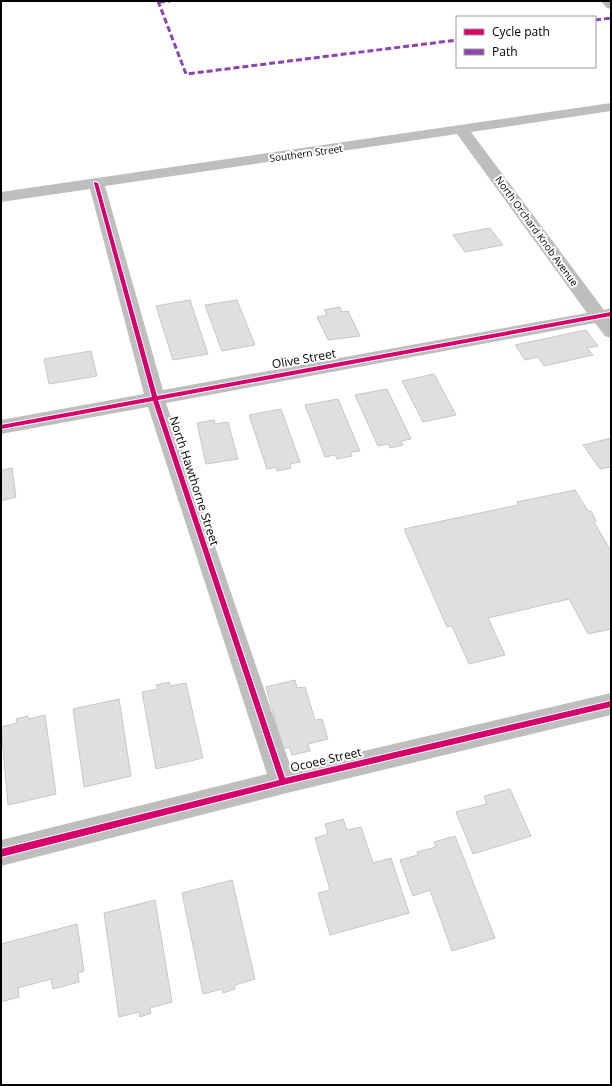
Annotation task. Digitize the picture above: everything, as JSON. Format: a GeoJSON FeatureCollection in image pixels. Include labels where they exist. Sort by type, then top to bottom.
{"type":"FeatureCollection","features":[{"type":"Feature","properties":{"kind":"street"},"geometry":{"type":"LineString","coordinates":[[607,1],[611,4]]}},
{"type":"Feature","properties":{"kind":"street","name":"Southern Street"},"geometry":{"type":"LineString","coordinates":[[1,197],[611,107]]}},
{"type":"Feature","properties":{"kind":"street","name":"North Orchard Knob Avenue"},"geometry":{"type":"LineString","coordinates":[[462,130],[605,315],[611,332]]}},
{"type":"Feature","properties":{"kind":"street","name":"North Hawthorne Street"},"geometry":{"type":"LineString","coordinates":[[96,183],[155,398],[283,782]]}},
{"type":"Feature","properties":{"kind":"street","name":"Olive Street"},"geometry":{"type":"LineString","coordinates":[[1,427],[605,315]]}},
{"type":"Feature","properties":{"kind":"street","name":"Ocoee Street"},"geometry":{"type":"LineString","coordinates":[[1,853],[283,782],[611,704]]}},
{"type":"Feature","properties":{"kind":"building"},"geometry":{"type":"Polygon","coordinates":[[[490,228],[503,245],[465,252],[453,235],[490,228]]]}},
{"type":"Feature","properties":{"kind":"building"},"geometry":{"type":"Polygon","coordinates":[[[190,300],[208,354],[173,360],[156,306],[190,300]]]}},
{"type":"Feature","properties":{"kind":"building"},"geometry":{"type":"Polygon","coordinates":[[[237,300],[255,345],[222,351],[205,305],[237,300]]]}},
{"type":"Feature","properties":{"kind":"building"},"geometry":{"type":"Polygon","coordinates":[[[340,307],[342,312],[348,311],[360,336],[328,340],[317,317],[327,315],[324,310],[340,307]]]}},
{"type":"Feature","properties":{"kind":"building"},"geometry":{"type":"Polygon","coordinates":[[[586,330],[598,346],[587,348],[593,355],[544,366],[538,357],[525,360],[515,345],[586,330]]]}},
{"type":"Feature","properties":{"kind":"building"},"geometry":{"type":"Polygon","coordinates":[[[91,351],[97,376],[49,384],[44,359],[91,351]]]}},
{"type":"Feature","properties":{"kind":"building"},"geometry":{"type":"Polygon","coordinates":[[[434,374],[456,415],[423,422],[402,381],[434,374]]]}},
{"type":"Feature","properties":{"kind":"building"},"geometry":{"type":"Polygon","coordinates":[[[387,389],[411,439],[401,441],[403,445],[390,448],[388,444],[378,446],[355,395],[387,389]]]}},
{"type":"Feature","properties":{"kind":"building"},"geometry":{"type":"Polygon","coordinates":[[[338,399],[360,451],[350,452],[352,456],[337,459],[335,455],[325,457],[305,405],[338,399]]]}},
{"type":"Feature","properties":{"kind":"building"},"geometry":{"type":"Polygon","coordinates":[[[281,409],[300,462],[290,464],[291,468],[277,471],[276,467],[267,469],[249,415],[281,409]]]}},
{"type":"Feature","properties":{"kind":"building"},"geometry":{"type":"Polygon","coordinates":[[[214,420],[215,424],[228,422],[238,459],[206,464],[197,423],[214,420]]]}},
{"type":"Feature","properties":{"kind":"building"},"geometry":{"type":"Polygon","coordinates":[[[611,438],[611,467],[600,469],[583,445],[611,438]]]}},
{"type":"Feature","properties":{"kind":"building"},"geometry":{"type":"Polygon","coordinates":[[[12,468],[16,497],[1,501],[1,470],[12,468]]]}},
{"type":"Feature","properties":{"kind":"building"},"geometry":{"type":"Polygon","coordinates":[[[575,490],[588,511],[591,511],[596,521],[594,522],[611,551],[611,629],[588,634],[569,599],[488,618],[505,655],[469,664],[452,626],[447,627],[404,529],[518,505],[517,502],[575,490]]]}},
{"type":"Feature","properties":{"kind":"building"},"geometry":{"type":"Polygon","coordinates":[[[295,680],[297,688],[305,687],[315,720],[322,719],[328,739],[308,744],[310,751],[292,755],[289,747],[280,750],[274,728],[277,727],[266,687],[295,680]]]}},
{"type":"Feature","properties":{"kind":"building"},"geometry":{"type":"Polygon","coordinates":[[[169,682],[170,686],[186,683],[203,758],[156,769],[142,692],[158,689],[156,685],[169,682]]]}},
{"type":"Feature","properties":{"kind":"building"},"geometry":{"type":"Polygon","coordinates":[[[119,699],[131,776],[84,787],[73,709],[119,699]]]}},
{"type":"Feature","properties":{"kind":"building"},"geometry":{"type":"Polygon","coordinates":[[[45,715],[56,794],[8,805],[1,727],[17,723],[16,719],[28,716],[29,719],[45,715]]]}},
{"type":"Feature","properties":{"kind":"building"},"geometry":{"type":"Polygon","coordinates":[[[510,789],[531,836],[473,854],[456,812],[487,804],[484,796],[510,789]]]}},
{"type":"Feature","properties":{"kind":"building"},"geometry":{"type":"Polygon","coordinates":[[[343,819],[347,830],[361,827],[373,863],[391,858],[409,913],[330,935],[318,893],[330,890],[315,838],[328,834],[325,824],[343,819]]]}},
{"type":"Feature","properties":{"kind":"building"},"geometry":{"type":"Polygon","coordinates":[[[455,836],[495,938],[452,951],[430,890],[413,896],[400,860],[418,855],[417,852],[436,847],[434,842],[455,836]]]}},
{"type":"Feature","properties":{"kind":"building"},"geometry":{"type":"Polygon","coordinates":[[[232,880],[255,979],[235,985],[235,989],[223,993],[222,989],[203,994],[182,893],[232,880]]]}},
{"type":"Feature","properties":{"kind":"building"},"geometry":{"type":"Polygon","coordinates":[[[155,900],[172,1002],[150,1008],[151,1013],[140,1017],[139,1012],[119,1017],[104,913],[155,900]]]}},
{"type":"Feature","properties":{"kind":"building"},"geometry":{"type":"Polygon","coordinates":[[[77,924],[84,971],[78,973],[79,982],[53,989],[51,979],[18,988],[19,997],[1,1002],[1,944],[77,924]]]}},
{"type":"Feature","properties":{"kind":"marked path"},"geometry":{"type":"LineString","coordinates":[[158,1],[186,74],[456,40]]}},
{"type":"Feature","properties":{"kind":"marked path"},"geometry":{"type":"LineString","coordinates":[[159,2],[170,1]]}},
{"type":"Feature","properties":{"kind":"marked path"},"geometry":{"type":"LineString","coordinates":[[596,20],[611,18]]}},
{"type":"Feature","properties":{"kind":"cycle path"},"geometry":{"type":"LineString","coordinates":[[96,183],[155,398],[283,782]]}},
{"type":"Feature","properties":{"kind":"cycle path"},"geometry":{"type":"LineString","coordinates":[[1,427],[611,314]]}},
{"type":"Feature","properties":{"kind":"cycle path"},"geometry":{"type":"LineString","coordinates":[[1,853],[283,782],[611,704]]}}]}
